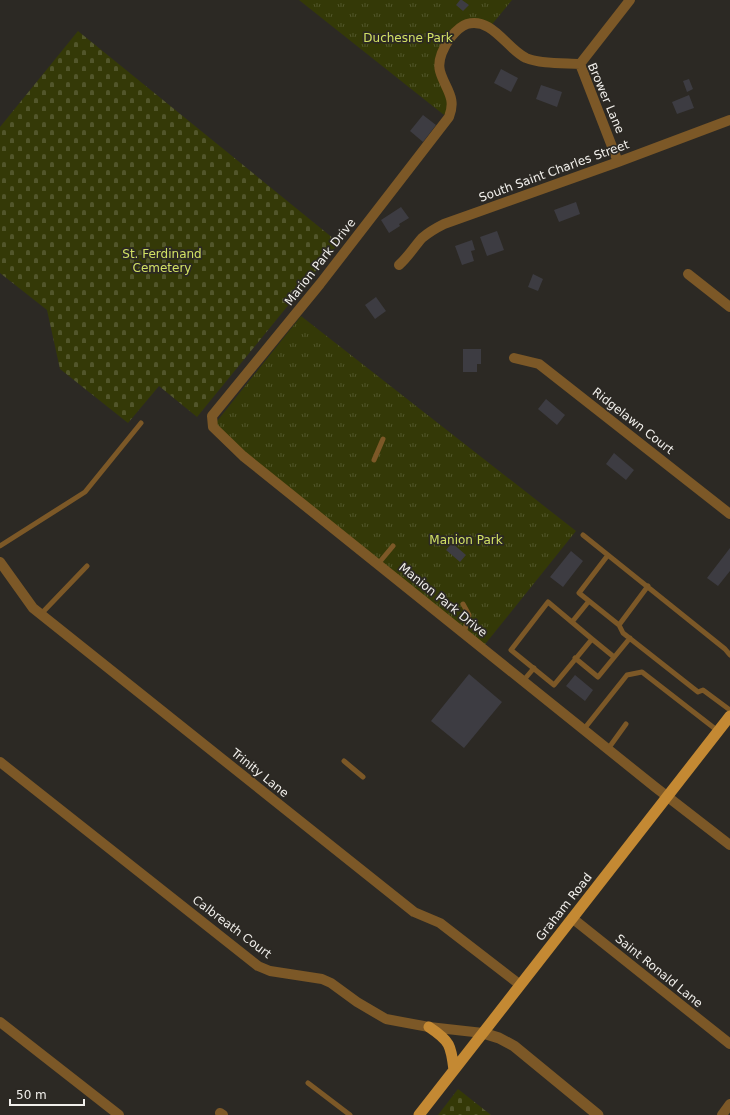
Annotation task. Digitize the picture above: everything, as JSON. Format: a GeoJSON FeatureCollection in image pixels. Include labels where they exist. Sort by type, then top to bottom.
{"type":"FeatureCollection","features":[{"type":"Feature","properties":{"kind":"main road","name":"Graham Road"},"geometry":{"type":"LineString","coordinates":[[418,1115],[730,716]]}},
{"type":"Feature","properties":{"kind":"main road"},"geometry":{"type":"LineString","coordinates":[[429,1027],[443,1037],[449,1044],[454,1070]]}},
{"type":"Feature","properties":{"kind":"street"},"geometry":{"type":"LineString","coordinates":[[580,64],[630,0]]}},
{"type":"Feature","properties":{"kind":"street","name":"Brower Lane"},"geometry":{"type":"LineString","coordinates":[[445,123],[449,117],[452,103],[448,88],[440,70],[440,59],[448,40],[455,32],[466,25],[476,23],[489,28],[526,58],[538,61],[580,64],[618,162]]}},
{"type":"Feature","properties":{"kind":"street","name":"South Saint Charles Street"},"geometry":{"type":"LineString","coordinates":[[399,265],[412,252],[423,237],[444,224],[730,120]]}},
{"type":"Feature","properties":{"kind":"street","name":"Marion Park Drive"},"geometry":{"type":"LineString","coordinates":[[212,416],[320,284],[445,123]]}},
{"type":"Feature","properties":{"kind":"street"},"geometry":{"type":"LineString","coordinates":[[688,274],[730,307]]}},
{"type":"Feature","properties":{"kind":"street","name":"Ridgelawn Court"},"geometry":{"type":"LineString","coordinates":[[514,358],[539,364],[730,514]]}},
{"type":"Feature","properties":{"kind":"street","name":"Manion Park Drive"},"geometry":{"type":"LineString","coordinates":[[212,416],[213,427],[243,456],[668,797],[730,844]]}},
{"type":"Feature","properties":{"kind":"street","name":"Trinity Lane"},"geometry":{"type":"LineString","coordinates":[[0,562],[33,608],[414,912],[440,923],[520,984]]}},
{"type":"Feature","properties":{"kind":"street","name":"Calbreath Court"},"geometry":{"type":"LineString","coordinates":[[0,762],[258,966],[270,971],[322,979],[331,983],[386,1020],[429,1027],[483,1033]]}},
{"type":"Feature","properties":{"kind":"street","name":"Saint Ronald Lane"},"geometry":{"type":"LineString","coordinates":[[572,918],[730,1044]]}},
{"type":"Feature","properties":{"kind":"street"},"geometry":{"type":"LineString","coordinates":[[0,1022],[119,1115]]}},
{"type":"Feature","properties":{"kind":"street"},"geometry":{"type":"LineString","coordinates":[[483,1033],[499,1038],[514,1046],[598,1115]]}},
{"type":"Feature","properties":{"kind":"street"},"geometry":{"type":"LineString","coordinates":[[722,1115],[730,1104]]}},
{"type":"Feature","properties":{"kind":"lane"},"geometry":{"type":"LineString","coordinates":[[0,546],[85,492],[141,422]]}},
{"type":"Feature","properties":{"kind":"lane"},"geometry":{"type":"LineString","coordinates":[[374,460],[383,439]]}},
{"type":"Feature","properties":{"kind":"lane"},"geometry":{"type":"LineString","coordinates":[[582,535],[648,586],[725,649],[730,655]]}},
{"type":"Feature","properties":{"kind":"lane"},"geometry":{"type":"LineString","coordinates":[[378,564],[393,546]]}},
{"type":"Feature","properties":{"kind":"lane"},"geometry":{"type":"LineString","coordinates":[[608,555],[579,593],[619,625],[623,633],[698,692],[703,690],[730,710]]}},
{"type":"Feature","properties":{"kind":"lane"},"geometry":{"type":"LineString","coordinates":[[41,614],[87,566]]}},
{"type":"Feature","properties":{"kind":"lane"},"geometry":{"type":"LineString","coordinates":[[619,625],[648,586]]}},
{"type":"Feature","properties":{"kind":"lane"},"geometry":{"type":"LineString","coordinates":[[572,622],[590,601]]}},
{"type":"Feature","properties":{"kind":"lane"},"geometry":{"type":"LineString","coordinates":[[592,639],[554,685],[511,650],[548,602],[572,622],[592,639],[614,658]]}},
{"type":"Feature","properties":{"kind":"lane"},"geometry":{"type":"LineString","coordinates":[[463,604],[469,614],[464,633]]}},
{"type":"Feature","properties":{"kind":"lane"},"geometry":{"type":"LineString","coordinates":[[576,658],[598,677],[630,638]]}},
{"type":"Feature","properties":{"kind":"lane"},"geometry":{"type":"LineString","coordinates":[[524,681],[534,668]]}},
{"type":"Feature","properties":{"kind":"lane"},"geometry":{"type":"LineString","coordinates":[[584,729],[627,674],[642,672],[718,731]]}},
{"type":"Feature","properties":{"kind":"lane"},"geometry":{"type":"LineString","coordinates":[[608,749],[626,724]]}},
{"type":"Feature","properties":{"kind":"lane"},"geometry":{"type":"LineString","coordinates":[[344,762],[362,777]]}},
{"type":"Feature","properties":{"kind":"lane"},"geometry":{"type":"LineString","coordinates":[[308,1083],[350,1115]]}},
{"type":"Feature","properties":{"kind":"green space","name":"Duchesne Park"},"geometry":{"type":"Polygon","coordinates":[[[299,0],[512,0],[489,28],[466,25],[440,59],[452,103],[444,115],[299,0]]]}},
{"type":"Feature","properties":{"kind":"green space","name":"St. Ferdinand Cemetery"},"geometry":{"type":"Polygon","coordinates":[[[78,31],[339,243],[197,417],[159,386],[128,423],[60,369],[47,310],[0,273],[0,127],[78,31]]]}},
{"type":"Feature","properties":{"kind":"green space","name":"Manion Park"},"geometry":{"type":"Polygon","coordinates":[[[301,316],[576,531],[482,648],[210,430],[301,316]]]}},
{"type":"Feature","properties":{"kind":"green space"},"geometry":{"type":"Polygon","coordinates":[[[458,1089],[491,1115],[438,1115],[458,1089]]]}},
{"type":"Feature","properties":{"kind":"building"},"geometry":{"type":"Polygon","coordinates":[[[460,0],[469,5],[463,11],[456,5],[460,0]]]}},
{"type":"Feature","properties":{"kind":"building"},"geometry":{"type":"Polygon","coordinates":[[[501,69],[518,78],[511,92],[494,83],[501,69]]]}},
{"type":"Feature","properties":{"kind":"building"},"geometry":{"type":"Polygon","coordinates":[[[689,79],[693,89],[687,92],[683,81],[689,79]]]}},
{"type":"Feature","properties":{"kind":"building"},"geometry":{"type":"Polygon","coordinates":[[[541,85],[562,92],[557,107],[536,99],[541,85]]]}},
{"type":"Feature","properties":{"kind":"building"},"geometry":{"type":"Polygon","coordinates":[[[689,95],[694,108],[677,114],[672,102],[689,95]]]}},
{"type":"Feature","properties":{"kind":"building"},"geometry":{"type":"Polygon","coordinates":[[[423,115],[436,125],[423,142],[410,131],[423,115]]]}},
{"type":"Feature","properties":{"kind":"building"},"geometry":{"type":"Polygon","coordinates":[[[576,202],[580,214],[559,222],[554,210],[576,202]]]}},
{"type":"Feature","properties":{"kind":"building"},"geometry":{"type":"Polygon","coordinates":[[[401,207],[409,218],[389,233],[381,220],[401,207]]]}},
{"type":"Feature","properties":{"kind":"building"},"geometry":{"type":"Polygon","coordinates":[[[497,231],[504,250],[487,256],[480,237],[497,231]]]}},
{"type":"Feature","properties":{"kind":"building"},"geometry":{"type":"Polygon","coordinates":[[[472,240],[475,250],[471,251],[474,261],[462,265],[455,246],[472,240]]]}},
{"type":"Feature","properties":{"kind":"building"},"geometry":{"type":"Polygon","coordinates":[[[533,274],[543,279],[538,291],[528,287],[533,274]]]}},
{"type":"Feature","properties":{"kind":"building"},"geometry":{"type":"Polygon","coordinates":[[[376,297],[386,311],[375,319],[365,305],[376,297]]]}},
{"type":"Feature","properties":{"kind":"building"},"geometry":{"type":"Polygon","coordinates":[[[463,349],[481,349],[481,364],[477,364],[477,372],[463,372],[463,349]]]}},
{"type":"Feature","properties":{"kind":"building"},"geometry":{"type":"Polygon","coordinates":[[[546,399],[565,415],[557,425],[538,409],[546,399]]]}},
{"type":"Feature","properties":{"kind":"building"},"geometry":{"type":"Polygon","coordinates":[[[614,453],[634,470],[626,480],[606,464],[614,453]]]}},
{"type":"Feature","properties":{"kind":"building"},"geometry":{"type":"Polygon","coordinates":[[[452,543],[466,555],[460,562],[446,550],[452,543]]]}},
{"type":"Feature","properties":{"kind":"building"},"geometry":{"type":"Polygon","coordinates":[[[730,548],[730,571],[718,586],[707,578],[730,548]]]}},
{"type":"Feature","properties":{"kind":"building"},"geometry":{"type":"Polygon","coordinates":[[[571,551],[583,561],[563,587],[550,577],[571,551]]]}},
{"type":"Feature","properties":{"kind":"building"},"geometry":{"type":"Polygon","coordinates":[[[469,674],[502,702],[464,748],[431,721],[469,674]]]}},
{"type":"Feature","properties":{"kind":"building"},"geometry":{"type":"Polygon","coordinates":[[[575,675],[593,690],[585,701],[566,686],[575,675]]]}}]}
